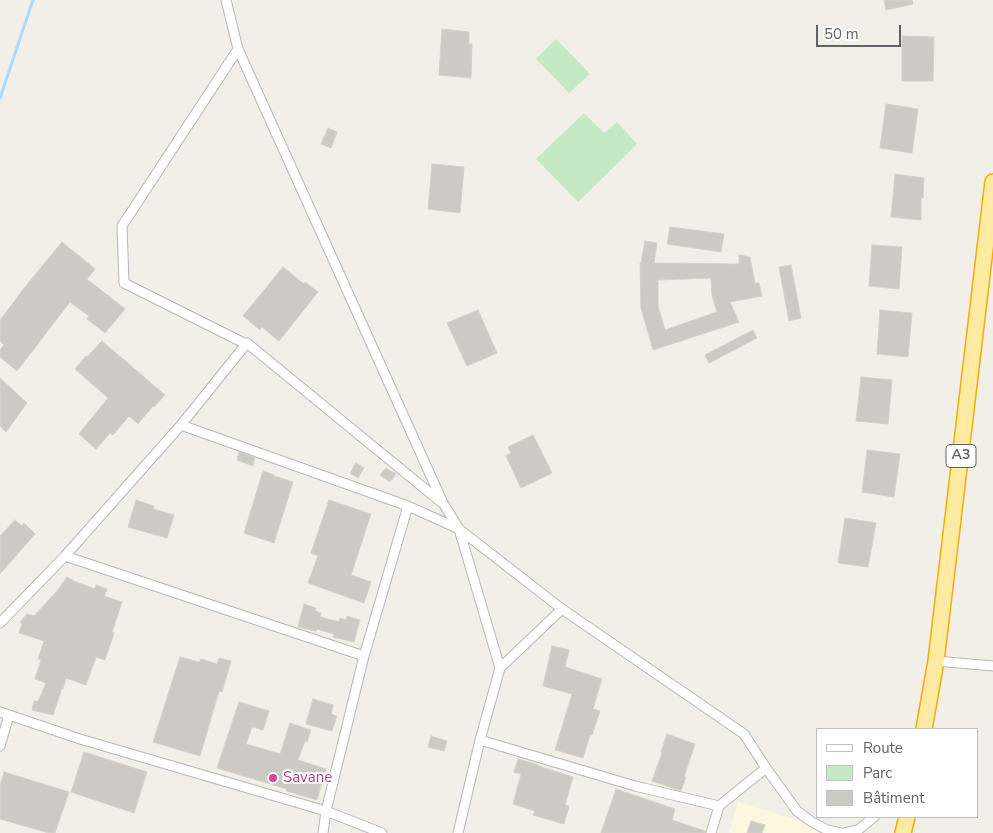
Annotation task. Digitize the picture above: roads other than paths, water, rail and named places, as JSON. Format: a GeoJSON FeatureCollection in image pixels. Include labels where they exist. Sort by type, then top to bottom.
{"type":"FeatureCollection","features":[{"type":"Feature","properties":{"kind":"highway","name":"A3"},"geometry":{"type":"LineString","coordinates":[[924,728],[936,661],[993,182]]}},
{"type":"Feature","properties":{"kind":"highway"},"geometry":{"type":"LineString","coordinates":[[903,833],[907,818]]}},
{"type":"Feature","properties":{"kind":"street"},"geometry":{"type":"LineString","coordinates":[[226,0],[238,49],[443,504],[459,529],[500,668]]}},
{"type":"Feature","properties":{"kind":"street"},"geometry":{"type":"LineString","coordinates":[[238,49],[122,226],[124,283],[247,343],[443,504]]}},
{"type":"Feature","properties":{"kind":"street"},"geometry":{"type":"LineString","coordinates":[[0,623],[65,556],[181,425],[246,344]]}},
{"type":"Feature","properties":{"kind":"street"},"geometry":{"type":"LineString","coordinates":[[181,425],[408,506],[459,529],[562,609],[744,734],[797,811],[812,822],[827,830],[843,833],[858,830],[873,818]]}},
{"type":"Feature","properties":{"kind":"street"},"geometry":{"type":"LineString","coordinates":[[323,833],[326,811],[364,656],[408,506]]}},
{"type":"Feature","properties":{"kind":"street"},"geometry":{"type":"LineString","coordinates":[[65,556],[364,656]]}},
{"type":"Feature","properties":{"kind":"street"},"geometry":{"type":"LineString","coordinates":[[458,833],[480,740],[500,668],[562,609]]}},
{"type":"Feature","properties":{"kind":"street"},"geometry":{"type":"LineString","coordinates":[[936,661],[993,666]]}},
{"type":"Feature","properties":{"kind":"street"},"geometry":{"type":"LineString","coordinates":[[0,746],[5,714],[80,739],[326,811],[382,833]]}},
{"type":"Feature","properties":{"kind":"street"},"geometry":{"type":"LineString","coordinates":[[480,740],[635,786],[719,806]]}},
{"type":"Feature","properties":{"kind":"street"},"geometry":{"type":"LineString","coordinates":[[711,833],[719,806],[766,768]]}},
{"type":"Feature","properties":{"kind":"waterway"},"geometry":{"type":"LineString","coordinates":[[0,98],[33,0]]}},
{"type":"Feature","properties":{"kind":"place","name":"Savane"},"geometry":{"type":"Point","coordinates":[273,778]}}]}
